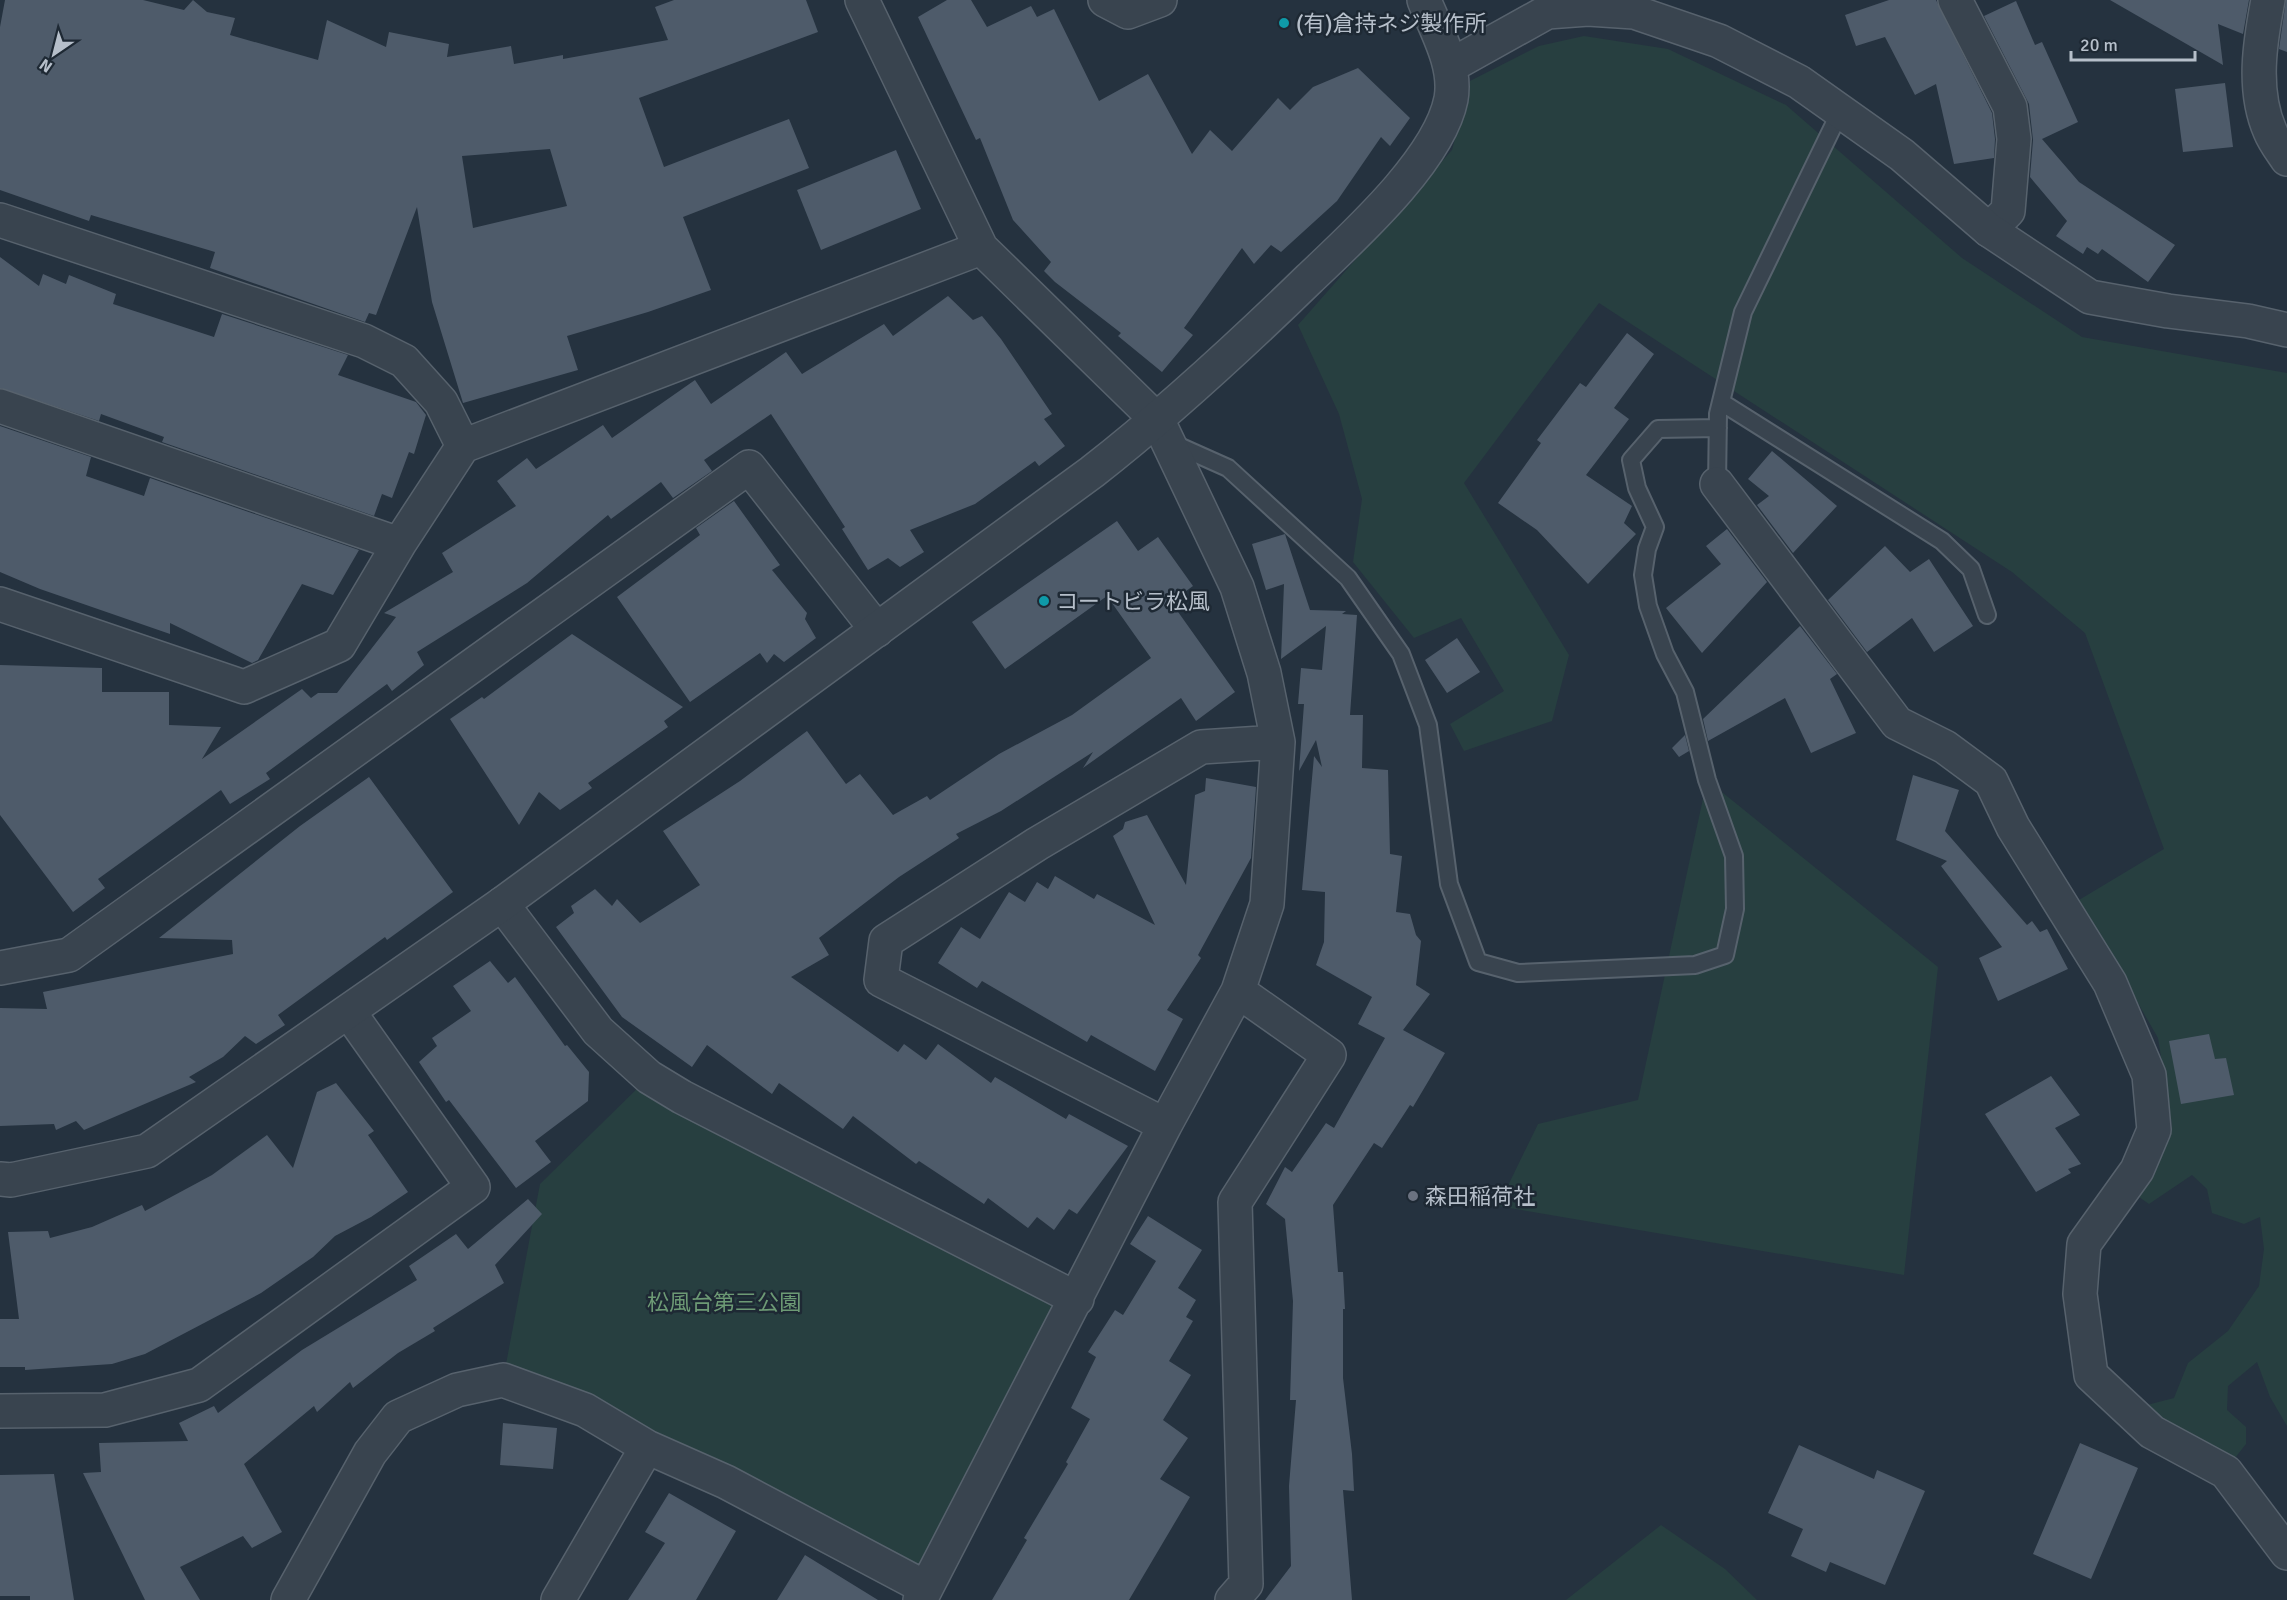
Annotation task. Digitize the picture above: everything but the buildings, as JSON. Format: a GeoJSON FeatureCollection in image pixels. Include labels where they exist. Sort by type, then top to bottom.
{"type":"FeatureCollection","features":[{"type":"Feature","properties":{"kind":"street"},"geometry":{"type":"LineString","coordinates":[[288,1600],[370,1453],[398,1417],[457,1390],[503,1380],[585,1410],[647,1447],[726,1482],[923,1594],[1165,1125],[1238,991],[1267,904],[1278,742],[1264,673],[1237,587],[1162,430],[981,248],[862,0]]}},
{"type":"Feature","properties":{"kind":"street"},"geometry":{"type":"LineString","coordinates":[[1105,0],[1128,12],[1160,0]]}},
{"type":"Feature","properties":{"kind":"street"},"geometry":{"type":"LineString","coordinates":[[0,1179],[11,1180],[147,1151],[502,904],[1092,472],[1162,430],[1224,362],[1375,215],[1399,188],[1438,129],[1451,99],[1450,66],[1424,0]]}},
{"type":"Feature","properties":{"kind":"street"},"geometry":{"type":"LineString","coordinates":[[1954,0],[2010,107],[2014,139],[2008,211],[1989,230]]}},
{"type":"Feature","properties":{"kind":"street"},"geometry":{"type":"LineString","coordinates":[[2268,0],[2260,39],[2259,81],[2269,130],[2287,159]]}},
{"type":"Feature","properties":{"kind":"street"},"geometry":{"type":"LineString","coordinates":[[1450,66],[1547,12],[1588,9],[1634,12],[1719,41],[1799,82],[1902,155],[1989,230],[2090,297],[2168,311],[2248,321],[2287,330]]}},
{"type":"Feature","properties":{"kind":"street"},"geometry":{"type":"LineString","coordinates":[[0,220],[364,341],[404,361],[441,402],[463,446]]}},
{"type":"Feature","properties":{"kind":"street"},"geometry":{"type":"LineString","coordinates":[[0,604],[244,687],[339,645],[399,544],[463,446],[981,248]]}},
{"type":"Feature","properties":{"kind":"street"},"geometry":{"type":"LineString","coordinates":[[0,406],[399,544]]}},
{"type":"Feature","properties":{"kind":"street"},"geometry":{"type":"LineString","coordinates":[[0,968],[69,955],[749,467],[877,630]]}},
{"type":"Feature","properties":{"kind":"street"},"geometry":{"type":"LineString","coordinates":[[1717,484],[1897,723],[1945,747],[1991,782],[2013,827],[2110,983],[2149,1075],[2154,1130],[2137,1170],[2084,1244],[2080,1294],[2091,1375],[2152,1432],[2226,1472],[2287,1553]]}},
{"type":"Feature","properties":{"kind":"street"},"geometry":{"type":"LineString","coordinates":[[1165,1125],[881,980],[886,941],[1037,844],[1201,747],[1278,742]]}},
{"type":"Feature","properties":{"kind":"street"},"geometry":{"type":"LineString","coordinates":[[502,904],[598,1031],[649,1077],[682,1098],[1077,1299]]}},
{"type":"Feature","properties":{"kind":"street"},"geometry":{"type":"LineString","coordinates":[[1232,1600],[1246,1584],[1235,1202],[1329,1055],[1238,991]]}},
{"type":"Feature","properties":{"kind":"street"},"geometry":{"type":"LineString","coordinates":[[0,1411],[105,1410],[199,1385],[473,1187],[349,1012]]}},
{"type":"Feature","properties":{"kind":"street"},"geometry":{"type":"LineString","coordinates":[[558,1600],[647,1447]]}},
{"type":"Feature","properties":{"kind":"lane"},"geometry":{"type":"LineString","coordinates":[[1717,484],[1721,402],[1743,312],[1840,110]]}},
{"type":"Feature","properties":{"kind":"lane"},"geometry":{"type":"LineString","coordinates":[[1721,402],[1942,541],[1971,568],[1988,615]]}},
{"type":"Feature","properties":{"kind":"lane"},"geometry":{"type":"LineString","coordinates":[[1162,430],[1228,468],[1299,532],[1348,578],[1401,654],[1428,725],[1449,884],[1478,962],[1518,973],[1695,965],[1725,955],[1735,909],[1734,856],[1707,780],[1685,692],[1665,654],[1648,606],[1643,574],[1647,549],[1655,527],[1637,488],[1631,460],[1658,429],[1718,428]]}},
{"type":"Feature","properties":{"kind":"green space"},"geometry":{"type":"Polygon","coordinates":[[[1584,36],[1668,49],[1786,105],[1962,258],[2082,337],[2287,373],[2287,1426],[2270,1397],[2257,1362],[2228,1386],[2227,1410],[2246,1427],[2246,1444],[2231,1463],[2152,1418],[2147,1405],[2174,1398],[2188,1363],[2228,1331],[2259,1286],[2264,1249],[2260,1217],[2244,1224],[2212,1213],[2207,1189],[2192,1175],[2149,1204],[2136,1195],[2172,1126],[2158,1038],[2079,900],[2164,849],[2085,633],[2012,572],[1599,303],[1464,483],[1569,655],[1552,721],[1464,751],[1450,724],[1504,691],[1461,618],[1414,638],[1353,562],[1362,499],[1339,414],[1298,325],[1452,150],[1470,81],[1539,46],[1584,36]]]}},
{"type":"Feature","properties":{"kind":"green space"},"geometry":{"type":"Polygon","coordinates":[[[1707,780],[1938,967],[1904,1275],[1498,1206],[1538,1124],[1638,1100],[1707,780]]]}},
{"type":"Feature","properties":{"kind":"green space","name":"松風台第三公園"},"geometry":{"type":"Polygon","coordinates":[[[649,1077],[1077,1299],[924,1575],[503,1380],[540,1184],[649,1077]]]}},
{"type":"Feature","properties":{"kind":"green space"},"geometry":{"type":"Polygon","coordinates":[[[1661,1525],[1725,1569],[1757,1600],[1566,1600],[1661,1525]]]}},
{"type":"Feature","properties":{"kind":"place","name":"(有)倉持ネジ製作所"},"geometry":{"type":"Point","coordinates":[1284,23]}},
{"type":"Feature","properties":{"kind":"place","name":"コートビラ松風"},"geometry":{"type":"Point","coordinates":[1044,601]}},
{"type":"Feature","properties":{"kind":"place","name":"森田稲荷社"},"geometry":{"type":"Point","coordinates":[1413,1196]}}]}
